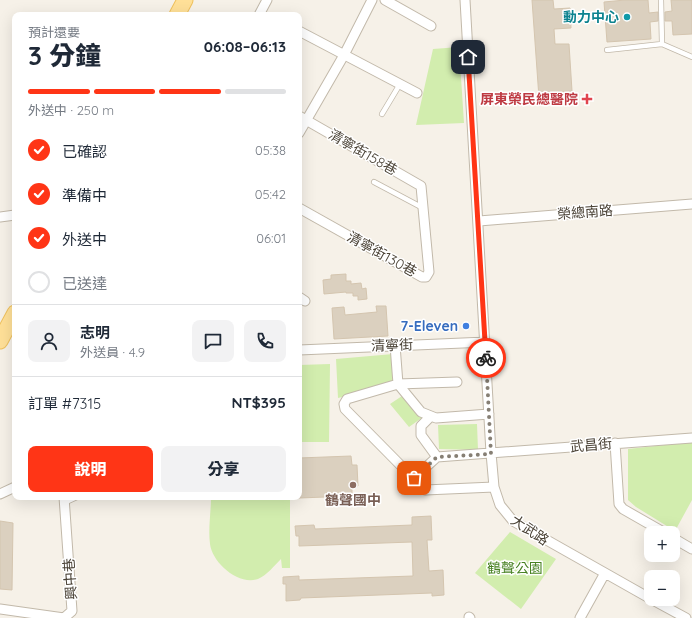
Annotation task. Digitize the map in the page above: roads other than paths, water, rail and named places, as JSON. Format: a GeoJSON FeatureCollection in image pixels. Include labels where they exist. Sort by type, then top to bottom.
{"type":"FeatureCollection","features":[{"type":"Feature","properties":{"kind":"main road"},"geometry":{"type":"LineString","coordinates":[[179,12],[185,0]]}},
{"type":"Feature","properties":{"kind":"main road"},"geometry":{"type":"LineString","coordinates":[[0,341],[12,319]]}},
{"type":"Feature","properties":{"kind":"street"},"geometry":{"type":"LineString","coordinates":[[264,12],[267,0]]}},
{"type":"Feature","properties":{"kind":"street"},"geometry":{"type":"LineString","coordinates":[[303,117],[344,55],[372,0]]}},
{"type":"Feature","properties":{"kind":"street"},"geometry":{"type":"LineString","coordinates":[[385,0],[431,26]]}},
{"type":"Feature","properties":{"kind":"street","name":"大武路"},"geometry":{"type":"LineString","coordinates":[[465,0],[494,487],[500,505],[513,521],[644,595]]}},
{"type":"Feature","properties":{"kind":"street"},"geometry":{"type":"LineString","coordinates":[[302,33],[417,93]]}},
{"type":"Feature","properties":{"kind":"street","name":"清寧街158巷"},"geometry":{"type":"LineString","coordinates":[[303,117],[421,186]]}},
{"type":"Feature","properties":{"kind":"street","name":"清寧街130巷"},"geometry":{"type":"LineString","coordinates":[[302,210],[422,276],[426,276],[430,268],[421,186]]}},
{"type":"Feature","properties":{"kind":"street","name":"榮總南路"},"geometry":{"type":"LineString","coordinates":[[479,221],[692,204]]}},
{"type":"Feature","properties":{"kind":"street"},"geometry":{"type":"LineString","coordinates":[[0,217],[12,216]]}},
{"type":"Feature","properties":{"kind":"street","name":"清寧街"},"geometry":{"type":"LineString","coordinates":[[302,350],[486,342]]}},
{"type":"Feature","properties":{"kind":"street"},"geometry":{"type":"LineString","coordinates":[[395,345],[398,384],[421,412],[430,417],[436,418],[489,414]]}},
{"type":"Feature","properties":{"kind":"street"},"geometry":{"type":"LineString","coordinates":[[457,382],[398,384],[347,399],[344,404],[345,409],[425,490],[494,487]]}},
{"type":"Feature","properties":{"kind":"street"},"geometry":{"type":"LineString","coordinates":[[414,478],[437,457],[421,435],[421,426],[430,417]]}},
{"type":"Feature","properties":{"kind":"street","name":"武昌街"},"geometry":{"type":"LineString","coordinates":[[437,457],[692,438]]}},
{"type":"Feature","properties":{"kind":"street"},"geometry":{"type":"LineString","coordinates":[[615,443],[619,504],[623,509],[652,526]]}},
{"type":"Feature","properties":{"kind":"street"},"geometry":{"type":"LineString","coordinates":[[0,494],[12,488]]}},
{"type":"Feature","properties":{"kind":"street","name":"興中巷"},"geometry":{"type":"LineString","coordinates":[[0,609],[64,618],[72,611],[64,500]]}},
{"type":"Feature","properties":{"kind":"street"},"geometry":{"type":"LineString","coordinates":[[680,542],[692,549]]}},
{"type":"Feature","properties":{"kind":"street"},"geometry":{"type":"LineString","coordinates":[[580,618],[605,573]]}},
{"type":"Feature","properties":{"kind":"street","name":"大武路"},"geometry":{"type":"LineString","coordinates":[[664,606],[686,618]]}},
{"type":"Feature","properties":{"kind":"lane"},"geometry":{"type":"LineString","coordinates":[[661,0],[662,44]]}},
{"type":"Feature","properties":{"kind":"lane"},"geometry":{"type":"LineString","coordinates":[[607,50],[662,44],[692,57]]}},
{"type":"Feature","properties":{"kind":"lane"},"geometry":{"type":"LineString","coordinates":[[382,114],[400,84]]}},
{"type":"Feature","properties":{"kind":"lane"},"geometry":{"type":"LineString","coordinates":[[374,182],[423,208]]}},
{"type":"Feature","properties":{"kind":"place","name":"動力中心"},"geometry":{"type":"Point","coordinates":[627,17]}},
{"type":"Feature","properties":{"kind":"place","name":"屏東榮民總醫院"},"geometry":{"type":"Point","coordinates":[587,99]}},
{"type":"Feature","properties":{"kind":"place","name":"7-Eleven"},"geometry":{"type":"Point","coordinates":[466,326]}},
{"type":"Feature","properties":{"kind":"place","name":"鶴聲國中"},"geometry":{"type":"Point","coordinates":[353,485]}},
{"type":"Feature","properties":{"kind":"park label","name":"鶴聲公園"},"geometry":{"type":"Point","coordinates":[515,568]}}]}
